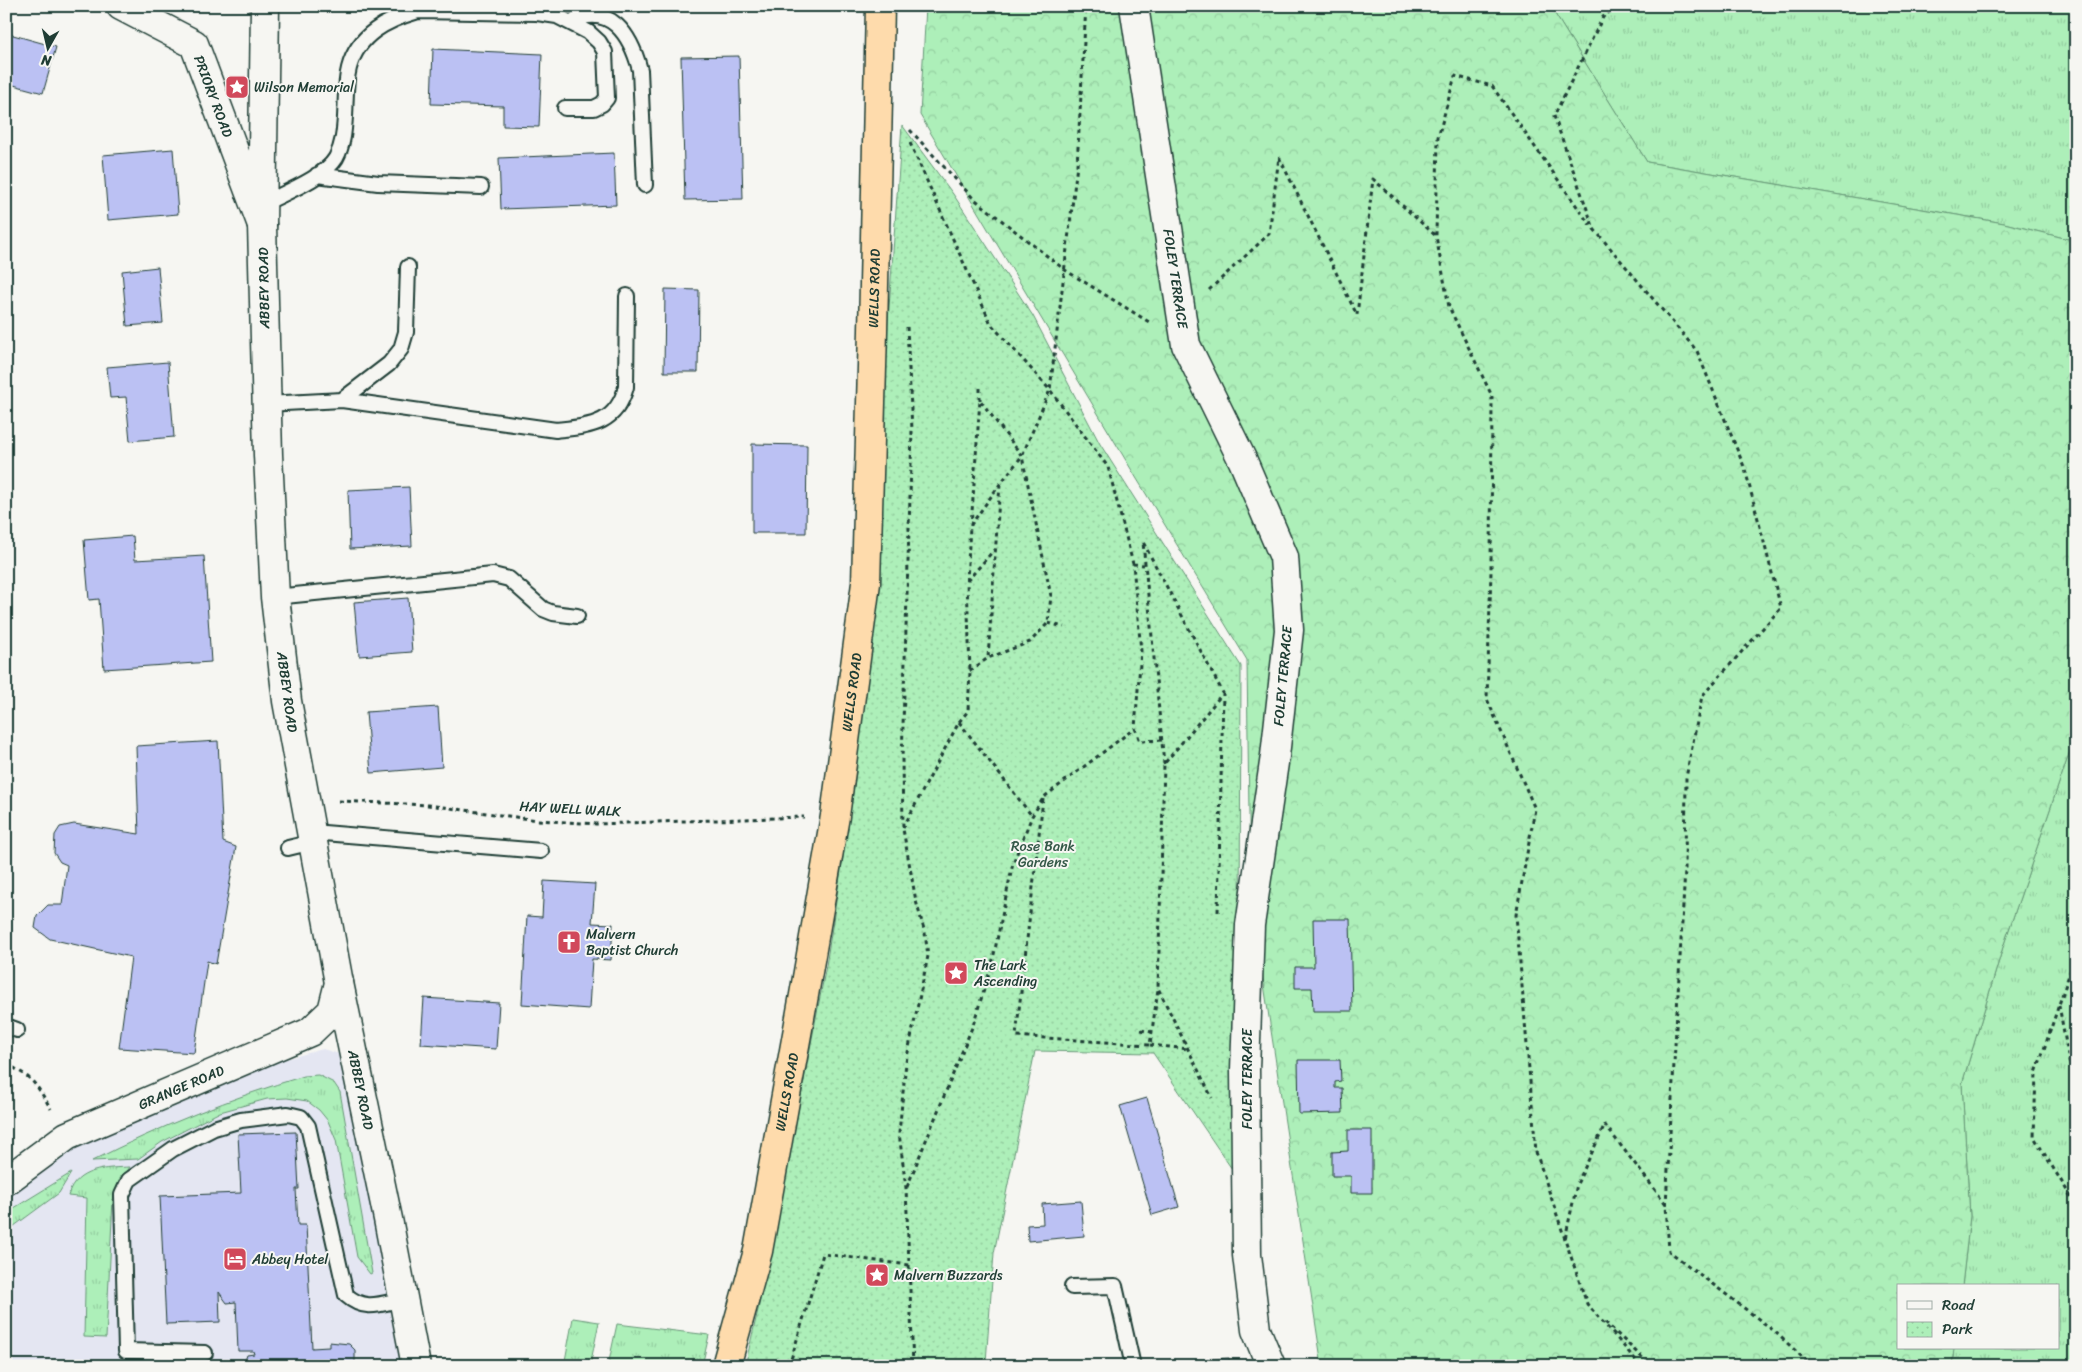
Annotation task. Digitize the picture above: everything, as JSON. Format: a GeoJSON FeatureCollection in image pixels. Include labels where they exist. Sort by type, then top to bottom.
{"type":"FeatureCollection","features":[{"type":"Feature","properties":{"kind":"highway","name":"WELLS ROAD"},"geometry":{"type":"LineString","coordinates":[[726,1366],[758,1251],[835,816],[866,584],[874,322],[880,6]]}},
{"type":"Feature","properties":{"kind":"street","name":"PRIORY ROAD"},"geometry":{"type":"LineString","coordinates":[[122,6],[194,44],[262,214]]}},
{"type":"Feature","properties":{"kind":"street","name":"ABBEY ROAD"},"geometry":{"type":"LineString","coordinates":[[265,6],[262,214],[266,404],[275,597],[288,702],[306,800],[305,841],[339,984],[416,1366]]}},
{"type":"Feature","properties":{"kind":"street","name":"FOLEY TERRACE"},"geometry":{"type":"LineString","coordinates":[[1134,6],[1186,344],[1243,460],[1284,557],[1289,630],[1275,756],[1250,925],[1245,1070],[1247,1255],[1256,1330],[1271,1366]]}},
{"type":"Feature","properties":{"kind":"street","name":"GRANGE ROAD"},"geometry":{"type":"LineString","coordinates":[[6,1181],[67,1136],[310,1032],[332,1011],[339,984]]}},
{"type":"Feature","properties":{"kind":"lane"},"geometry":{"type":"LineString","coordinates":[[262,214],[317,175],[335,159],[343,142],[348,69],[354,55],[366,36],[401,11],[537,13],[557,16],[588,32],[599,42],[605,52],[608,86],[607,98],[602,104],[594,108],[565,108]]}},
{"type":"Feature","properties":{"kind":"lane"},"geometry":{"type":"LineString","coordinates":[[571,22],[583,16],[600,15],[627,35],[636,52],[640,70],[645,185]]}},
{"type":"Feature","properties":{"kind":"lane"},"geometry":{"type":"LineString","coordinates":[[317,175],[378,183],[481,187]]}},
{"type":"Feature","properties":{"kind":"lane"},"geometry":{"type":"LineString","coordinates":[[342,400],[365,380],[389,364],[401,349],[406,332],[408,267]]}},
{"type":"Feature","properties":{"kind":"lane"},"geometry":{"type":"LineString","coordinates":[[266,404],[342,400],[556,430],[582,427],[603,421],[615,411],[623,400],[626,387],[627,296]]}},
{"type":"Feature","properties":{"kind":"lane"},"geometry":{"type":"LineString","coordinates":[[275,597],[493,575],[509,579],[543,609],[553,613],[577,616]]}},
{"type":"Feature","properties":{"kind":"lane"},"geometry":{"type":"LineString","coordinates":[[305,841],[541,852]]}},
{"type":"Feature","properties":{"kind":"lane"},"geometry":{"type":"LineString","coordinates":[[205,1353],[126,1351],[122,1194],[129,1180],[173,1149],[214,1128],[241,1120],[288,1114],[301,1117],[308,1126],[346,1294],[356,1304],[369,1306],[403,1299]]}},
{"type":"Feature","properties":{"kind":"lane"},"geometry":{"type":"LineString","coordinates":[[1072,1287],[1115,1286],[1133,1366]]}},
{"type":"Feature","properties":{"kind":"path"},"geometry":{"type":"LineString","coordinates":[[970,526],[1022,456],[1050,390],[1077,165],[1086,6]]}},
{"type":"Feature","properties":{"kind":"path"},"geometry":{"type":"LineString","coordinates":[[1594,229],[1554,116],[1603,18],[1617,6]]}},
{"type":"Feature","properties":{"kind":"path"},"geometry":{"type":"LineString","coordinates":[[1641,1366],[1587,1304],[1536,1152],[1516,915],[1535,809],[1487,699],[1491,571],[1492,396],[1449,307],[1436,236],[1438,137],[1455,76],[1492,86],[1594,229],[1697,351],[1745,469],[1781,608],[1702,696],[1686,778],[1685,870],[1666,1204],[1669,1251],[1773,1330],[1812,1366]]}},
{"type":"Feature","properties":{"kind":"path"},"geometry":{"type":"LineString","coordinates":[[909,152],[909,129],[973,198],[1065,270],[1186,344]]}},
{"type":"Feature","properties":{"kind":"path"},"geometry":{"type":"LineString","coordinates":[[909,142],[991,324],[1050,390],[1108,467],[1133,564],[1141,651],[1135,728],[1140,741],[1163,740]]}},
{"type":"Feature","properties":{"kind":"path"},"geometry":{"type":"LineString","coordinates":[[1181,316],[1269,234],[1279,157],[1357,314],[1373,179],[1436,236]]}},
{"type":"Feature","properties":{"kind":"path"},"geometry":{"type":"LineString","coordinates":[[907,326],[912,430],[902,759],[903,829],[928,956],[906,1062],[899,1133],[906,1188],[913,1366]]}},
{"type":"Feature","properties":{"kind":"path"},"geometry":{"type":"LineString","coordinates":[[903,829],[959,722],[968,711],[970,672],[967,582],[980,388]]}},
{"type":"Feature","properties":{"kind":"path"},"geometry":{"type":"LineString","coordinates":[[970,672],[988,658],[1030,642],[1048,623],[1052,596],[1022,456],[980,400]]}},
{"type":"Feature","properties":{"kind":"path"},"geometry":{"type":"LineString","coordinates":[[988,658],[1000,484]]}},
{"type":"Feature","properties":{"kind":"path"},"geometry":{"type":"LineString","coordinates":[[1150,1045],[1158,988],[1164,764],[1143,542],[1223,693],[1217,922]]}},
{"type":"Feature","properties":{"kind":"path"},"geometry":{"type":"LineString","coordinates":[[967,582],[995,549]]}},
{"type":"Feature","properties":{"kind":"path"},"geometry":{"type":"LineString","coordinates":[[1133,564],[1144,564]]}},
{"type":"Feature","properties":{"kind":"path"},"geometry":{"type":"LineString","coordinates":[[1048,623],[1064,627]]}},
{"type":"Feature","properties":{"kind":"path"},"geometry":{"type":"LineString","coordinates":[[1164,764],[1223,693]]}},
{"type":"Feature","properties":{"kind":"path"},"geometry":{"type":"LineString","coordinates":[[959,722],[1032,816]]}},
{"type":"Feature","properties":{"kind":"path"},"geometry":{"type":"LineString","coordinates":[[906,1188],[973,1025],[992,964],[1013,863],[1032,816],[1044,797],[1135,728]]}},
{"type":"Feature","properties":{"kind":"path"},"geometry":{"type":"LineString","coordinates":[[1044,797],[1016,1036],[1189,1049]]}},
{"type":"Feature","properties":{"kind":"path","name":"HAY WELL WALK"},"geometry":{"type":"LineString","coordinates":[[306,800],[428,805],[537,820],[596,824],[835,816]]}},
{"type":"Feature","properties":{"kind":"path"},"geometry":{"type":"LineString","coordinates":[[2076,954],[2036,1073],[2034,1137],[2076,1205]]}},
{"type":"Feature","properties":{"kind":"path"},"geometry":{"type":"LineString","coordinates":[[1158,988],[1213,1100],[1213,1090]]}},
{"type":"Feature","properties":{"kind":"path"},"geometry":{"type":"LineString","coordinates":[[2059,1004],[2070,1066],[2076,1075]]}},
{"type":"Feature","properties":{"kind":"path"},"geometry":{"type":"LineString","coordinates":[[1141,1030],[1152,1032]]}},
{"type":"Feature","properties":{"kind":"path"},"geometry":{"type":"LineString","coordinates":[[6,1064],[27,1074],[39,1089],[67,1136]]}},
{"type":"Feature","properties":{"kind":"path"},"geometry":{"type":"LineString","coordinates":[[1565,1239],[1577,1184],[1606,1125],[1666,1204]]}},
{"type":"Feature","properties":{"kind":"path"},"geometry":{"type":"LineString","coordinates":[[789,1366],[823,1254],[910,1265]]}},
{"type":"Feature","properties":{"kind":"path"},"geometry":{"type":"LineString","coordinates":[[1587,1304],[1650,1366]]}},
{"type":"Feature","properties":{"kind":"shaded area"},"geometry":{"type":"Polygon","coordinates":[[[323,1049],[355,1059],[427,1366],[6,1366],[6,1191],[45,1162],[141,1111],[223,1076],[323,1049]]]}},
{"type":"Feature","properties":{"kind":"green space"},"geometry":{"type":"Polygon","coordinates":[[[926,6],[1550,6],[1647,162],[2004,223],[2076,241],[2076,739],[2069,754],[2003,947],[1962,1084],[1970,1216],[1962,1284],[1897,1284],[1897,1350],[1954,1350],[1952,1366],[1322,1366],[1250,892],[1247,660],[920,115],[926,6]]]}},
{"type":"Feature","properties":{"kind":"green space"},"geometry":{"type":"Polygon","coordinates":[[[1550,6],[2076,6],[2076,241],[2004,223],[1647,162],[1550,6]]]}},
{"type":"Feature","properties":{"kind":"green space","name":"Rose Bank Gardens"},"geometry":{"type":"Polygon","coordinates":[[[902,125],[953,194],[1033,316],[1100,444],[1241,666],[1240,930],[1236,1175],[1153,1053],[1035,1051],[994,1253],[986,1362],[993,1366],[745,1366],[788,1163],[826,966],[856,773],[902,125]]]}},
{"type":"Feature","properties":{"kind":"green space"},"geometry":{"type":"Polygon","coordinates":[[[2076,739],[2076,1366],[1952,1366],[1954,1350],[2060,1350],[2060,1284],[1962,1284],[1970,1216],[1962,1084],[2003,947],[2069,754],[2076,739]]]}},
{"type":"Feature","properties":{"kind":"green space"},"geometry":{"type":"Polygon","coordinates":[[[318,1075],[334,1083],[340,1092],[372,1273],[370,1274],[357,1257],[336,1140],[328,1121],[319,1110],[307,1101],[287,1098],[267,1099],[220,1112],[162,1142],[138,1159],[92,1161],[144,1136],[223,1103],[304,1076],[318,1075]]]}},
{"type":"Feature","properties":{"kind":"green space"},"geometry":{"type":"Polygon","coordinates":[[[130,1167],[117,1186],[113,1199],[106,1338],[84,1337],[87,1198],[68,1196],[78,1180],[93,1171],[130,1167]]]}},
{"type":"Feature","properties":{"kind":"green space"},"geometry":{"type":"Polygon","coordinates":[[[71,1173],[59,1193],[6,1232],[6,1213],[71,1173]]]}},
{"type":"Feature","properties":{"kind":"green space"},"geometry":{"type":"Polygon","coordinates":[[[573,1318],[599,1322],[590,1366],[564,1366],[573,1318]]]}},
{"type":"Feature","properties":{"kind":"green space"},"geometry":{"type":"Polygon","coordinates":[[[617,1324],[709,1335],[702,1366],[608,1366],[617,1324]]]}},
{"type":"Feature","properties":{"kind":"building"},"geometry":{"type":"Polygon","coordinates":[[[6,33],[56,47],[43,93],[6,83],[6,33]]]}},
{"type":"Feature","properties":{"kind":"building"},"geometry":{"type":"Polygon","coordinates":[[[433,49],[542,54],[539,127],[503,126],[503,106],[431,104],[433,49]]]}},
{"type":"Feature","properties":{"kind":"building"},"geometry":{"type":"Polygon","coordinates":[[[739,56],[743,199],[685,200],[681,57],[739,56]]]}},
{"type":"Feature","properties":{"kind":"building"},"geometry":{"type":"Polygon","coordinates":[[[173,149],[178,214],[108,220],[103,155],[173,149]]]}},
{"type":"Feature","properties":{"kind":"building"},"geometry":{"type":"Polygon","coordinates":[[[614,153],[616,205],[501,209],[499,158],[614,153]]]}},
{"type":"Feature","properties":{"kind":"building"},"geometry":{"type":"Polygon","coordinates":[[[158,267],[163,323],[127,326],[122,271],[158,267]]]}},
{"type":"Feature","properties":{"kind":"building"},"geometry":{"type":"Polygon","coordinates":[[[665,289],[699,290],[698,372],[664,372],[665,289]]]}},
{"type":"Feature","properties":{"kind":"building"},"geometry":{"type":"Polygon","coordinates":[[[168,362],[174,437],[130,441],[126,397],[110,398],[107,367],[168,362]]]}},
{"type":"Feature","properties":{"kind":"building"},"geometry":{"type":"Polygon","coordinates":[[[752,444],[807,445],[806,533],[752,533],[752,444]]]}},
{"type":"Feature","properties":{"kind":"building"},"geometry":{"type":"Polygon","coordinates":[[[409,487],[412,546],[350,549],[348,490],[409,487]]]}},
{"type":"Feature","properties":{"kind":"building"},"geometry":{"type":"Polygon","coordinates":[[[133,536],[135,560],[204,556],[211,662],[104,669],[99,599],[89,600],[84,540],[133,536]]]}},
{"type":"Feature","properties":{"kind":"building"},"geometry":{"type":"Polygon","coordinates":[[[408,598],[412,652],[359,656],[354,602],[408,598]]]}},
{"type":"Feature","properties":{"kind":"building"},"geometry":{"type":"Polygon","coordinates":[[[438,707],[442,767],[371,773],[366,712],[438,707]]]}},
{"type":"Feature","properties":{"kind":"building"},"geometry":{"type":"Polygon","coordinates":[[[218,741],[223,842],[236,847],[216,964],[207,961],[194,1053],[119,1048],[131,957],[50,939],[35,928],[37,916],[48,905],[62,905],[67,865],[60,862],[54,853],[55,835],[60,827],[74,824],[139,834],[136,746],[218,741]]]}},
{"type":"Feature","properties":{"kind":"building","name":"Malvern Baptist Church"},"geometry":{"type":"Polygon","coordinates":[[[544,881],[595,884],[592,923],[613,924],[611,960],[592,959],[589,1009],[522,1004],[527,916],[542,917],[544,881]]]}},
{"type":"Feature","properties":{"kind":"building"},"geometry":{"type":"Polygon","coordinates":[[[1313,919],[1350,919],[1352,1011],[1313,1011],[1312,988],[1295,988],[1295,967],[1314,967],[1313,919]]]}},
{"type":"Feature","properties":{"kind":"building"},"geometry":{"type":"Polygon","coordinates":[[[424,998],[499,1003],[496,1049],[421,1044],[424,998]]]}},
{"type":"Feature","properties":{"kind":"building"},"geometry":{"type":"Polygon","coordinates":[[[1298,1060],[1340,1060],[1341,1081],[1335,1082],[1335,1088],[1342,1088],[1343,1113],[1299,1114],[1298,1060]]]}},
{"type":"Feature","properties":{"kind":"building"},"geometry":{"type":"Polygon","coordinates":[[[1147,1098],[1179,1207],[1152,1215],[1120,1106],[1147,1098]]]}},
{"type":"Feature","properties":{"kind":"building"},"geometry":{"type":"Polygon","coordinates":[[[1348,1130],[1372,1130],[1372,1193],[1351,1193],[1351,1176],[1332,1176],[1332,1152],[1348,1151],[1348,1130]]]}},
{"type":"Feature","properties":{"kind":"building","name":"Abbey Hotel"},"geometry":{"type":"Polygon","coordinates":[[[296,1132],[299,1189],[296,1189],[298,1225],[306,1225],[312,1348],[329,1347],[329,1342],[349,1344],[355,1350],[355,1366],[243,1366],[247,1355],[254,1354],[253,1351],[238,1351],[236,1302],[227,1303],[219,1292],[220,1322],[166,1324],[160,1196],[241,1193],[238,1134],[296,1132]]]}},
{"type":"Feature","properties":{"kind":"building"},"geometry":{"type":"Polygon","coordinates":[[[1081,1201],[1084,1236],[1028,1241],[1027,1225],[1043,1224],[1042,1204],[1081,1201]]]}},
{"type":"Feature","properties":{"kind":"building"},"geometry":{"type":"Polygon","coordinates":[[[1229,1358],[1230,1366],[1197,1366],[1197,1360],[1229,1358]]]}},
{"type":"Feature","properties":{"kind":"place","name":"Wilson Memorial"},"geometry":{"type":"Point","coordinates":[237,87]}},
{"type":"Feature","properties":{"kind":"place","name":"Malvern Baptist Church"},"geometry":{"type":"Point","coordinates":[569,942]}},
{"type":"Feature","properties":{"kind":"place","name":"The Lark Ascending"},"geometry":{"type":"Point","coordinates":[956,973]}},
{"type":"Feature","properties":{"kind":"place","name":"Abbey Hotel"},"geometry":{"type":"Point","coordinates":[235,1259]}},
{"type":"Feature","properties":{"kind":"place","name":"Malvern Buzzards"},"geometry":{"type":"Point","coordinates":[877,1275]}}]}
